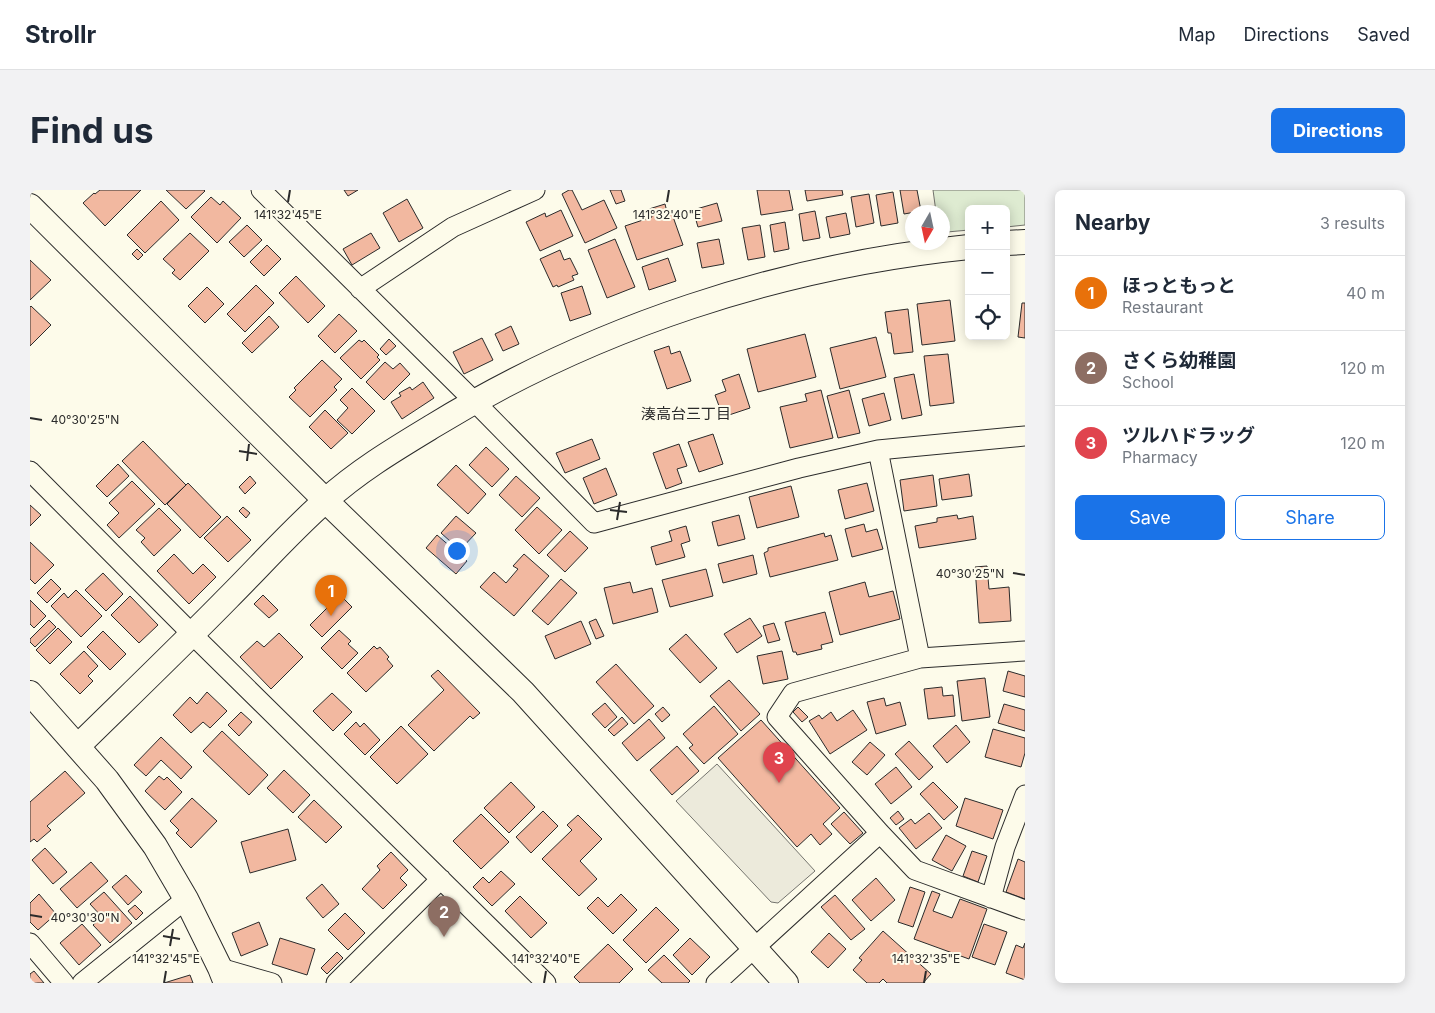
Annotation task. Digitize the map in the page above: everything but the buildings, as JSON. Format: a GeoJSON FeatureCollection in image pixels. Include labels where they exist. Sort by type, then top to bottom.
{"type":"FeatureCollection","features":[{"type":"Feature","properties":{"kind":"street"},"geometry":{"type":"LineString","coordinates":[[261,190],[474,400],[594,523],[799,468],[878,450],[1025,436]]}},
{"type":"Feature","properties":{"kind":"street"},"geometry":{"type":"LineString","coordinates":[[360,289],[453,227],[536,190]]}},
{"type":"Feature","properties":{"kind":"street"},"geometry":{"type":"LineString","coordinates":[[30,206],[325,500],[522,692],[786,983]]}},
{"type":"Feature","properties":{"kind":"street"},"geometry":{"type":"LineString","coordinates":[[1010,243],[1025,242]]}},
{"type":"Feature","properties":{"kind":"street"},"geometry":{"type":"LineString","coordinates":[[78,746],[193,634],[325,500],[375,461],[474,400],[623,330],[724,295],[817,271],[934,250],[965,247]]}},
{"type":"Feature","properties":{"kind":"street"},"geometry":{"type":"LineString","coordinates":[[878,450],[920,658]]}},
{"type":"Feature","properties":{"kind":"street"},"geometry":{"type":"LineString","coordinates":[[30,471],[546,983]]}},
{"type":"Feature","properties":{"kind":"street"},"geometry":{"type":"LineString","coordinates":[[1025,650],[920,658],[793,693],[777,717],[915,870],[1025,910]]}},
{"type":"Feature","properties":{"kind":"street"},"geometry":{"type":"LineString","coordinates":[[30,693],[107,780],[155,846],[186,899],[223,975],[272,983]]}},
{"type":"Feature","properties":{"kind":"street"},"geometry":{"type":"LineString","coordinates":[[991,898],[1005,847],[1025,795]]}},
{"type":"Feature","properties":{"kind":"street"},"geometry":{"type":"LineString","coordinates":[[716,983],[880,833]]}},
{"type":"Feature","properties":{"kind":"street"},"geometry":{"type":"LineString","coordinates":[[336,983],[441,879]]}},
{"type":"Feature","properties":{"kind":"street"},"geometry":{"type":"LineString","coordinates":[[82,983],[186,899]]}},
{"type":"Feature","properties":{"kind":"street"},"geometry":{"type":"LineString","coordinates":[[30,943],[64,983]]}},
{"type":"Feature","properties":{"kind":"green space"},"geometry":{"type":"Polygon","coordinates":[[[933,190],[1025,190],[1025,225],[1010,227],[1010,205],[965,205],[965,230],[950,232],[950,205],[935,205],[933,190]]]}},
{"type":"Feature","properties":{"kind":"shaded area"},"geometry":{"type":"Polygon","coordinates":[[[717,764],[815,871],[778,903],[771,902],[676,801],[717,764]]]}},
{"type":"Feature","properties":{"kind":"place","name":"ほっともっと"},"geometry":{"type":"Point","coordinates":[331,616]}},
{"type":"Feature","properties":{"kind":"place","name":"ツルハドラッグ"},"geometry":{"type":"Point","coordinates":[779,783]}},
{"type":"Feature","properties":{"kind":"place","name":"さくら幼稚園"},"geometry":{"type":"Point","coordinates":[444,937]}},
{"type":"Feature","properties":{"kind":"district","name":"湊高台三丁目"},"geometry":{"type":"Point","coordinates":[686,413]}}]}
